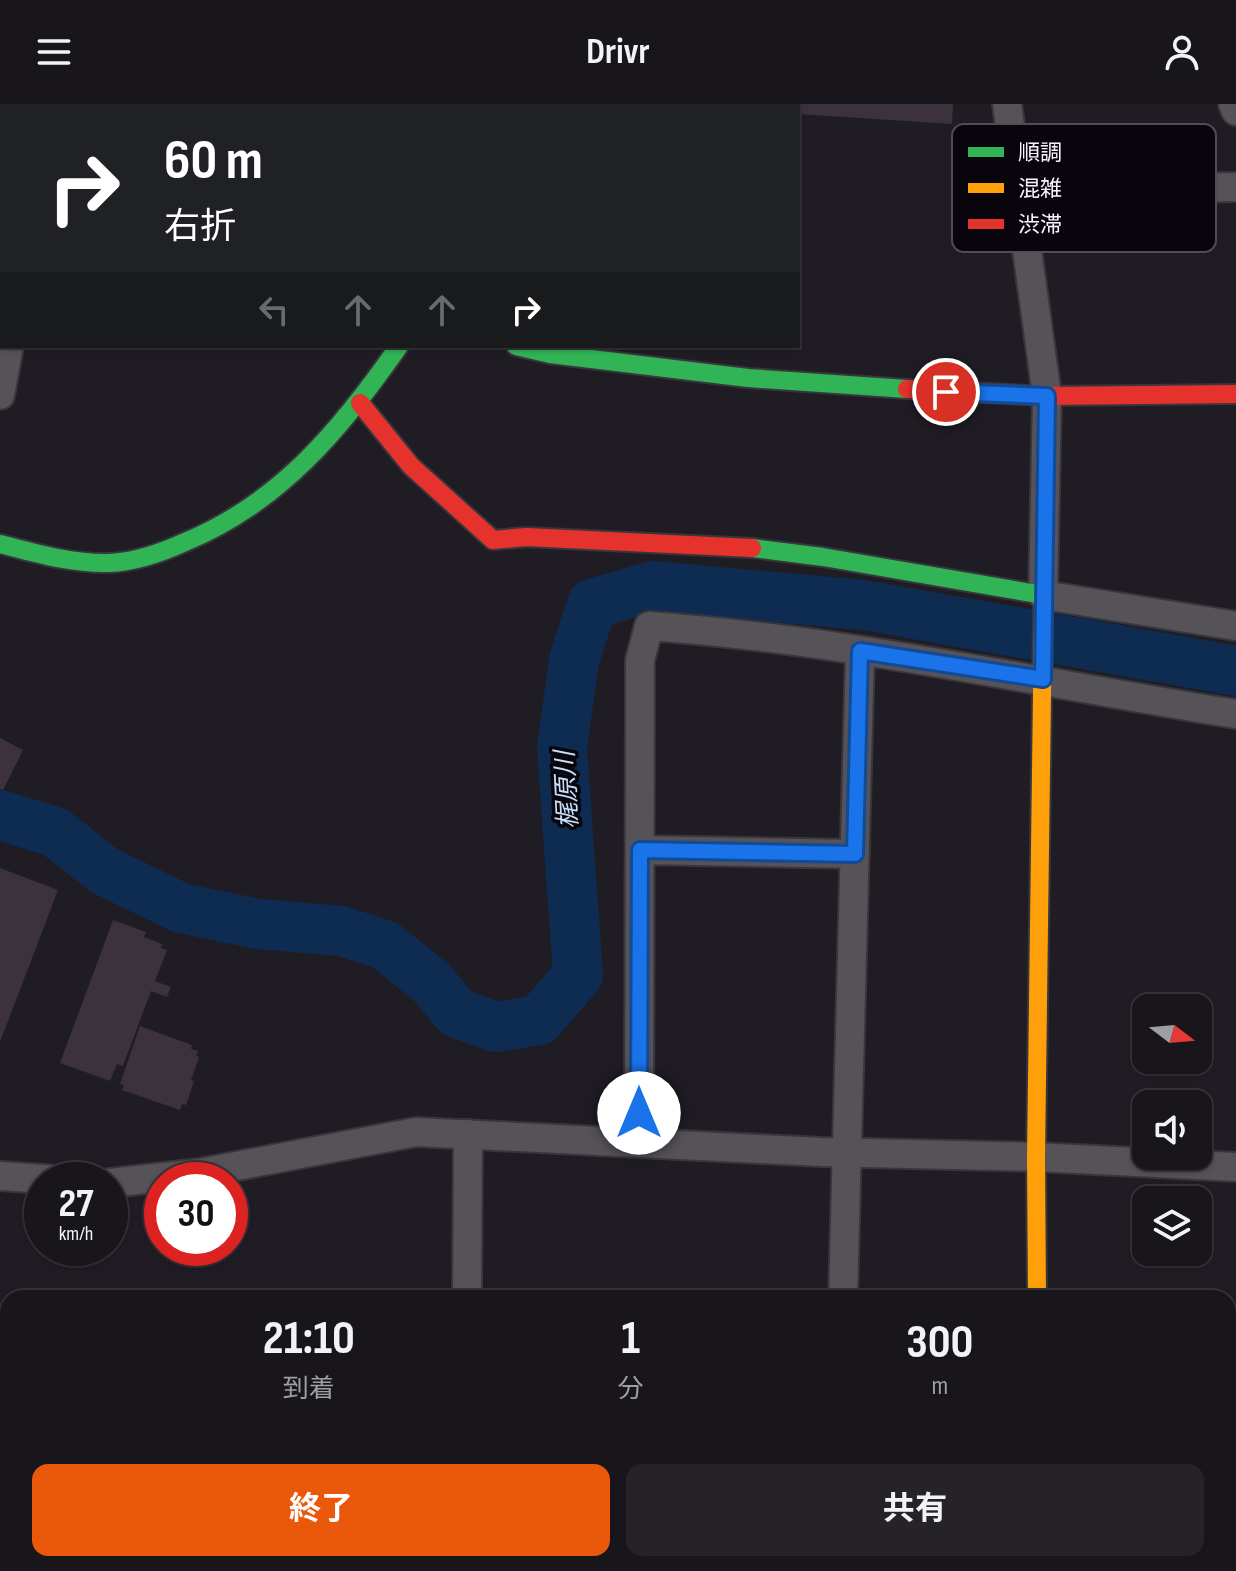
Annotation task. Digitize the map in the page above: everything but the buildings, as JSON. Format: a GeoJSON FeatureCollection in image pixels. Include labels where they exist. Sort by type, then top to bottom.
{"type":"FeatureCollection","features":[{"type":"Feature","properties":{"kind":"street"},"geometry":{"type":"LineString","coordinates":[[1007,104],[1010,124]]}},
{"type":"Feature","properties":{"kind":"street"},"geometry":{"type":"LineString","coordinates":[[1233,104],[1236,111]]}},
{"type":"Feature","properties":{"kind":"street"},"geometry":{"type":"LineString","coordinates":[[1216,187],[1236,187]]}},
{"type":"Feature","properties":{"kind":"street"},"geometry":{"type":"LineString","coordinates":[[1027,252],[1047,396],[1036,1157],[1037,1290]]}},
{"type":"Feature","properties":{"kind":"street"},"geometry":{"type":"LineString","coordinates":[[0,395],[9,348]]}},
{"type":"Feature","properties":{"kind":"street"},"geometry":{"type":"LineString","coordinates":[[0,544],[103,563],[147,558],[201,538],[264,501],[307,462],[360,403],[398,348]]}},
{"type":"Feature","properties":{"kind":"street"},"geometry":{"type":"LineString","coordinates":[[524,348],[550,354],[650,355],[748,378],[946,392],[1047,396],[1236,394]]}},
{"type":"Feature","properties":{"kind":"street"},"geometry":{"type":"LineString","coordinates":[[360,403],[411,466],[493,540],[526,537],[740,547],[823,557],[1236,626]]}},
{"type":"Feature","properties":{"kind":"street"},"geometry":{"type":"LineString","coordinates":[[639,1142],[640,660],[649,626],[738,632],[1043,679],[1103,693],[1236,714]]}},
{"type":"Feature","properties":{"kind":"street"},"geometry":{"type":"LineString","coordinates":[[843,1290],[860,651]]}},
{"type":"Feature","properties":{"kind":"street"},"geometry":{"type":"LineString","coordinates":[[640,850],[855,854]]}},
{"type":"Feature","properties":{"kind":"street"},"geometry":{"type":"LineString","coordinates":[[128,1181],[200,1173],[416,1132],[848,1153],[1036,1157],[1236,1167]]}},
{"type":"Feature","properties":{"kind":"street"},"geometry":{"type":"LineString","coordinates":[[467,1290],[468,1134]]}},
{"type":"Feature","properties":{"kind":"street"},"geometry":{"type":"LineString","coordinates":[[0,1176],[24,1178]]}},
{"type":"Feature","properties":{"kind":"waterway","name":"梶原川"},"geometry":{"type":"LineString","coordinates":[[0,815],[55,832],[105,871],[181,908],[258,924],[341,931],[385,945],[431,982],[457,1013],[496,1027],[539,1020],[578,975],[562,748],[574,660],[592,604],[653,586],[864,605],[1236,671]]}},
{"type":"Feature","properties":{"kind":"traffic: fast"},"geometry":{"type":"LineString","coordinates":[[0,544],[67,560],[119,562],[157,553],[219,526],[250,506],[306,460],[355,406],[398,348]]}},
{"type":"Feature","properties":{"kind":"traffic: fast"},"geometry":{"type":"LineString","coordinates":[[524,348],[550,354],[748,378],[907,389]]}},
{"type":"Feature","properties":{"kind":"traffic: fast"},"geometry":{"type":"LineString","coordinates":[[752,548],[823,557],[1043,595],[1043,617]]}},
{"type":"Feature","properties":{"kind":"traffic: slow"},"geometry":{"type":"LineString","coordinates":[[1037,1290],[1043,617]]}},
{"type":"Feature","properties":{"kind":"traffic: jam"},"geometry":{"type":"LineString","coordinates":[[907,389],[1047,396],[1236,394]]}},
{"type":"Feature","properties":{"kind":"traffic: jam"},"geometry":{"type":"LineString","coordinates":[[360,403],[411,466],[493,540],[526,537],[752,548]]}},
{"type":"Feature","properties":{"kind":"route"},"geometry":{"type":"LineString","coordinates":[[639,1113],[640,850],[855,854],[860,651],[1043,679],[1047,396],[946,392]]}}]}
